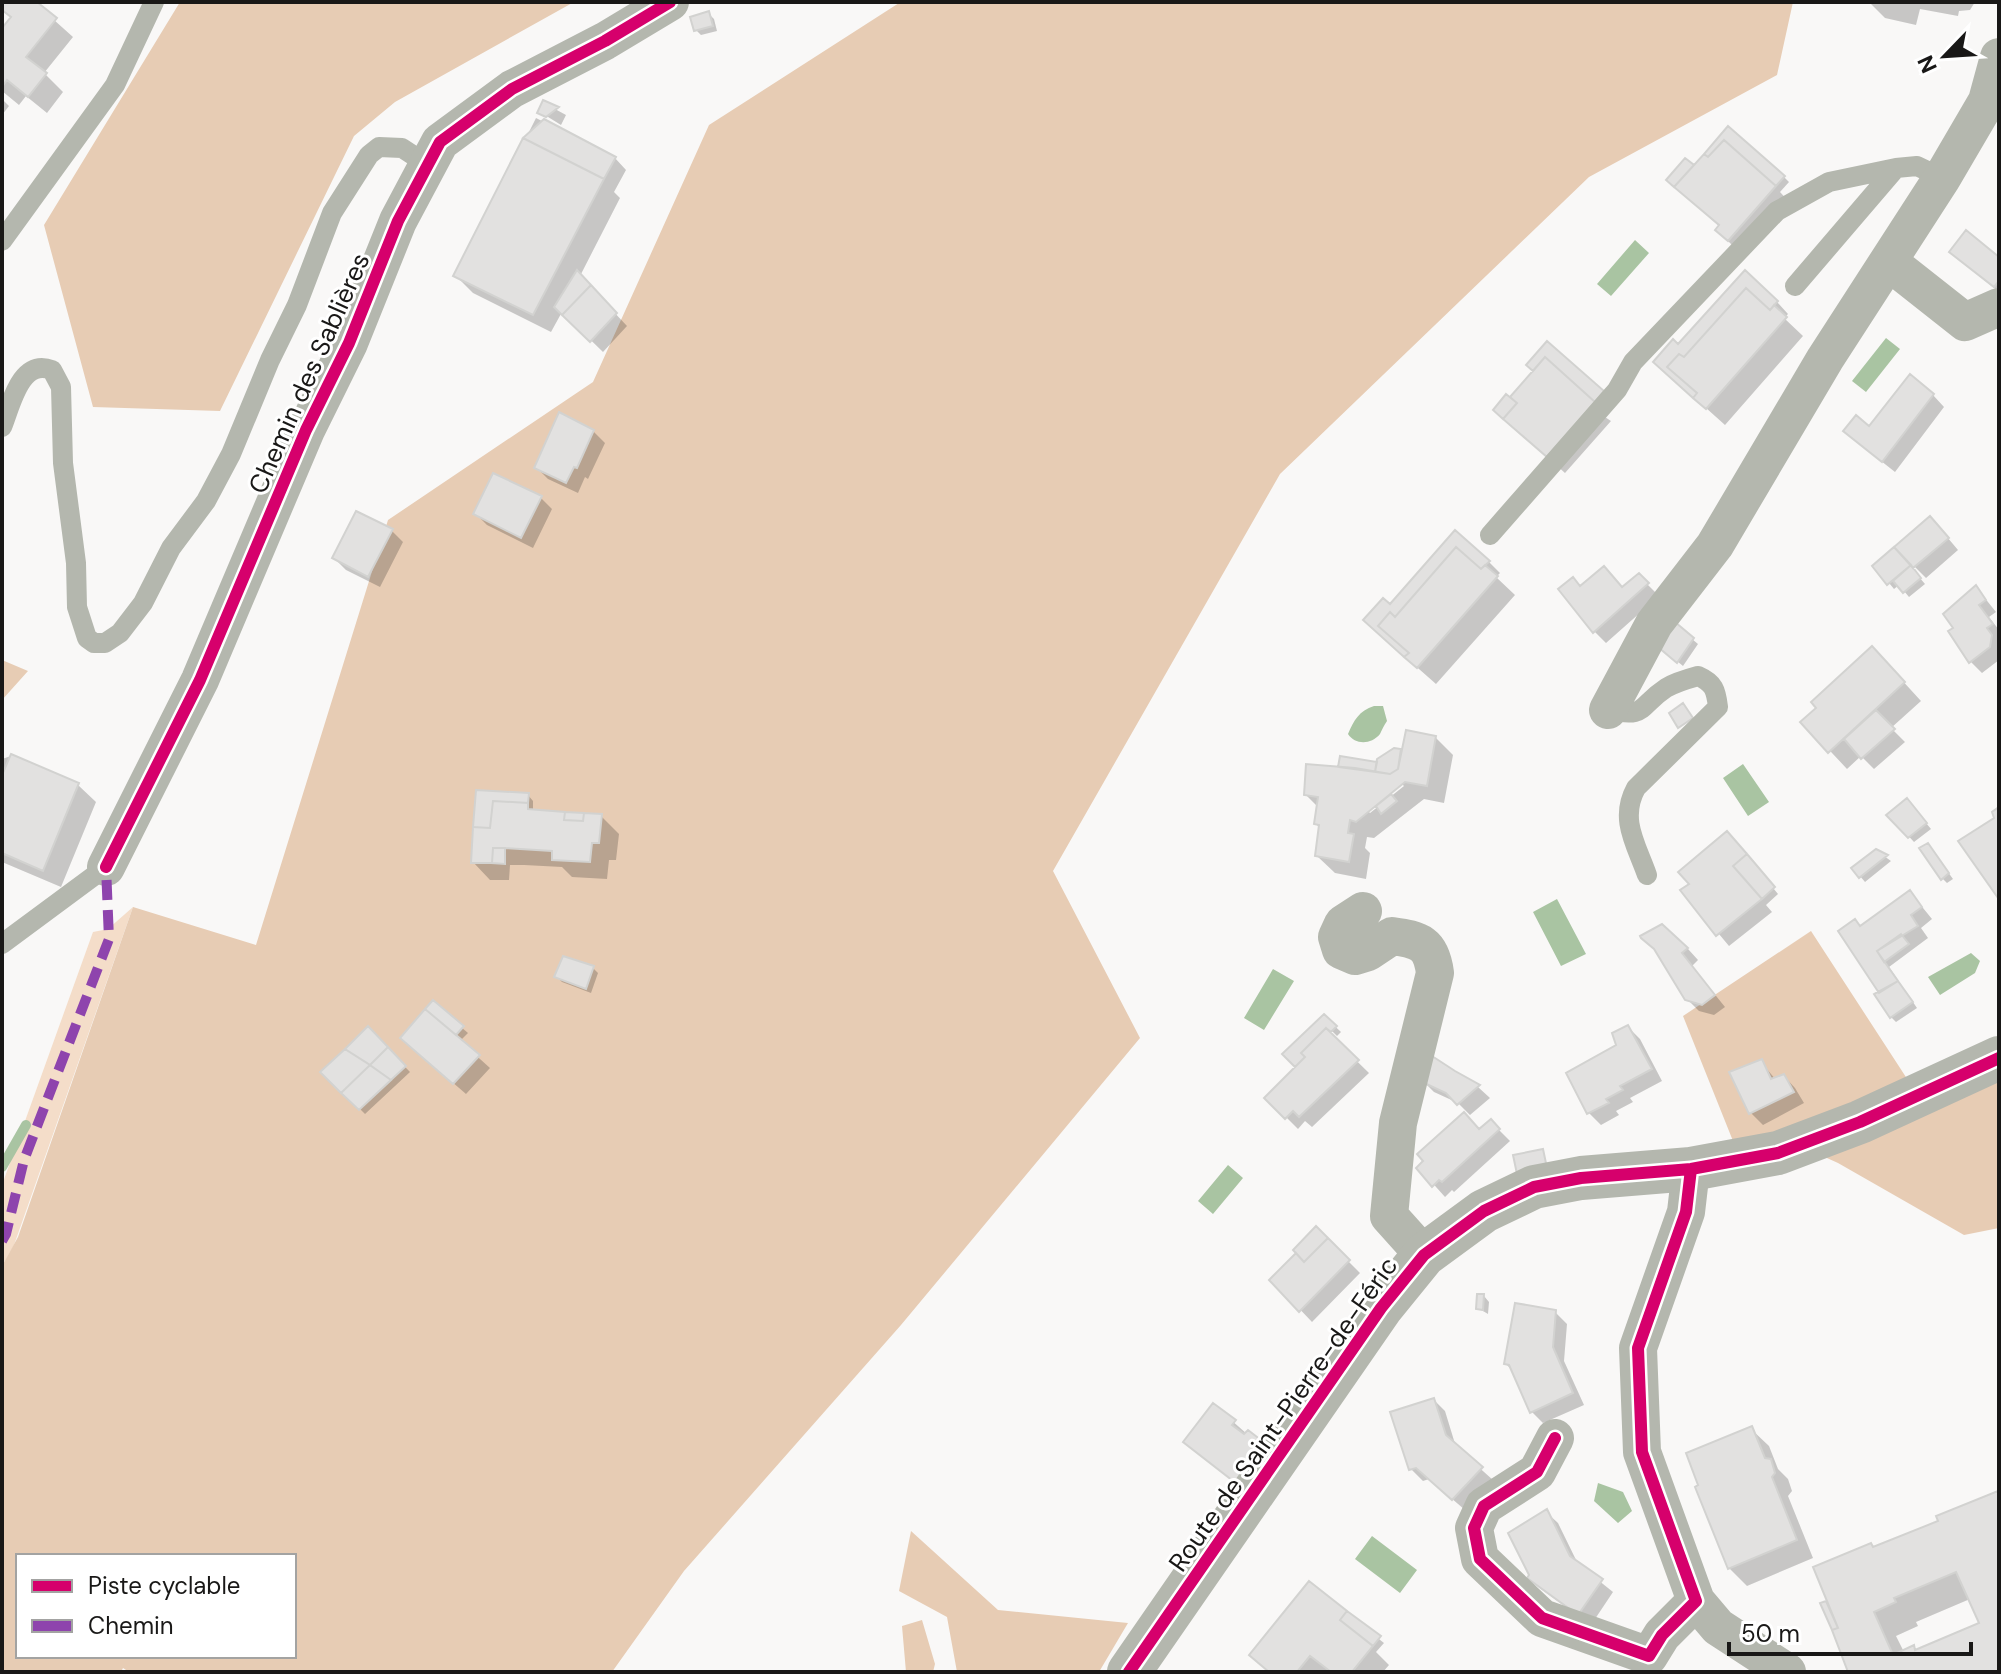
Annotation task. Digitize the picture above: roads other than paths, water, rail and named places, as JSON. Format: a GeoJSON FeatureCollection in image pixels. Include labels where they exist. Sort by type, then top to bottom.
{"type":"FeatureCollection","features":[{"type":"Feature","properties":{"kind":"street","name":"Chemin des Sablières"},"geometry":{"type":"LineString","coordinates":[[106,867],[200,680],[306,430],[349,343],[398,221],[440,142],[512,89],[605,41],[670,2]]}},
{"type":"Feature","properties":{"kind":"street"},"geometry":{"type":"LineString","coordinates":[[1608,710],[1654,624],[1715,545],[1825,359],[1942,178],[1987,101],[1999,57]]}},
{"type":"Feature","properties":{"kind":"street"},"geometry":{"type":"LineString","coordinates":[[1889,262],[1965,322],[1999,307]]}},
{"type":"Feature","properties":{"kind":"street"},"geometry":{"type":"LineString","coordinates":[[1363,911],[1343,924],[1337,937],[1341,950],[1355,956],[1368,952],[1392,936],[1418,940],[1432,955],[1435,973],[1398,1123],[1389,1216],[1424,1255]]}},
{"type":"Feature","properties":{"kind":"street","name":"Route de Saint-Pierre-de-Féric"},"geometry":{"type":"LineString","coordinates":[[1129,1672],[1381,1308],[1424,1255],[1484,1211],[1534,1187],[1581,1178],[1691,1169],[1778,1153],[1860,1122],[1999,1058]]}},
{"type":"Feature","properties":{"kind":"street"},"geometry":{"type":"LineString","coordinates":[[1691,1169],[1686,1212],[1638,1348],[1642,1452],[1696,1601],[1718,1627],[1787,1672]]}},
{"type":"Feature","properties":{"kind":"street"},"geometry":{"type":"LineString","coordinates":[[1555,1438],[1537,1472],[1484,1506],[1474,1528],[1480,1559],[1542,1618],[1644,1664],[1662,1635],[1696,1601]]}},
{"type":"Feature","properties":{"kind":"lane"},"geometry":{"type":"LineString","coordinates":[[2,241],[115,85],[154,2]]}},
{"type":"Feature","properties":{"kind":"lane"},"geometry":{"type":"LineString","coordinates":[[2,427],[22,378],[34,368],[52,370],[61,387],[63,463],[76,563],[77,607],[87,638],[94,643],[105,643],[120,633],[143,603],[171,548],[206,501],[231,454],[270,360],[297,305],[332,213],[369,155],[379,147],[402,148],[428,165]]}},
{"type":"Feature","properties":{"kind":"lane"},"geometry":{"type":"LineString","coordinates":[[1490,535],[1617,390],[1633,362],[1777,211],[1829,182],[1896,168],[1917,166],[1942,178]]}},
{"type":"Feature","properties":{"kind":"lane"},"geometry":{"type":"LineString","coordinates":[[1795,286],[1896,168]]}},
{"type":"Feature","properties":{"kind":"lane"},"geometry":{"type":"LineString","coordinates":[[1608,710],[1629,714],[1642,711],[1664,689],[1698,676],[1709,681],[1716,690],[1718,707],[1636,788],[1629,801],[1627,820],[1647,875]]}},
{"type":"Feature","properties":{"kind":"lane"},"geometry":{"type":"LineString","coordinates":[[2,944],[106,867]]}},
{"type":"Feature","properties":{"kind":"waterway"},"geometry":{"type":"LineString","coordinates":[[2,1167],[26,1125]]}}]}
